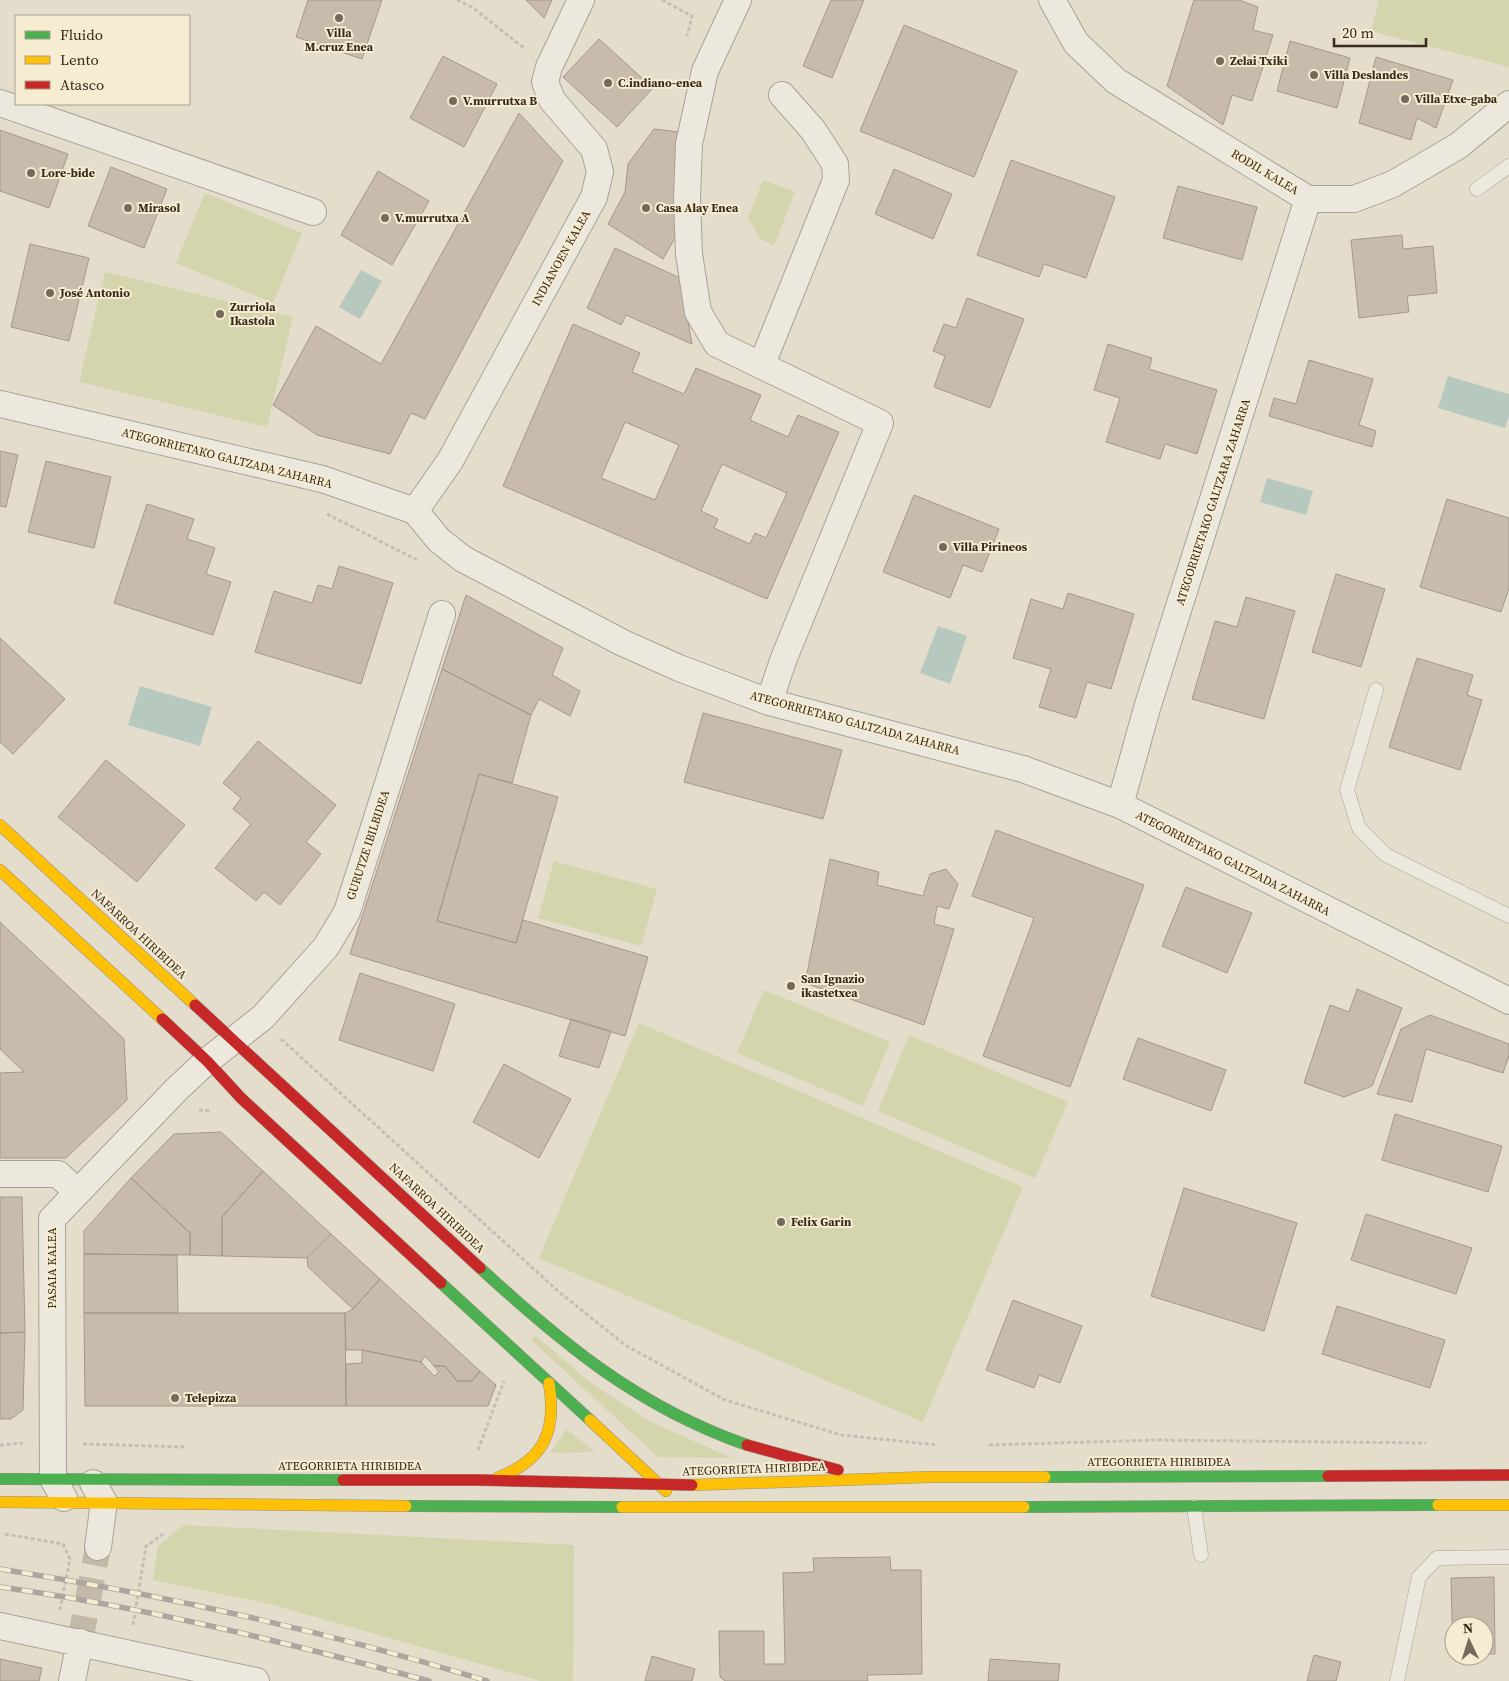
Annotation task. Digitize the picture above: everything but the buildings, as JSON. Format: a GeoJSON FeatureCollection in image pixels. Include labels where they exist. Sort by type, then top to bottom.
{"type":"FeatureCollection","features":[{"type":"Feature","properties":{"kind":"main road","name":"NAFARROA HIRIBIDEA"},"geometry":{"type":"LineString","coordinates":[[0,825],[535,1318],[593,1365],[662,1410],[743,1445],[838,1470],[929,1477]]}},
{"type":"Feature","properties":{"kind":"main road"},"geometry":{"type":"LineString","coordinates":[[0,870],[207,1060],[241,1098],[686,1508]]}},
{"type":"Feature","properties":{"kind":"main road"},"geometry":{"type":"LineString","coordinates":[[478,1480],[501,1477],[522,1468],[534,1458],[544,1445],[554,1415],[549,1383]]}},
{"type":"Feature","properties":{"kind":"main road","name":"ATEGORRIETA HIRIBIDEA"},"geometry":{"type":"LineString","coordinates":[[0,1479],[478,1480],[660,1486],[929,1477],[1509,1474]]}},
{"type":"Feature","properties":{"kind":"main road"},"geometry":{"type":"LineString","coordinates":[[0,1502],[686,1508],[1509,1505]]}},
{"type":"Feature","properties":{"kind":"street","name":"INDIANOEN KALEA"},"geometry":{"type":"LineString","coordinates":[[415,511],[450,462],[594,197],[600,172],[594,150],[552,100],[546,82],[548,67],[580,0]]}},
{"type":"Feature","properties":{"kind":"street"},"geometry":{"type":"LineString","coordinates":[[738,0],[705,71],[689,144],[688,254],[698,312],[718,344],[880,423],[784,658],[769,702]]}},
{"type":"Feature","properties":{"kind":"street","name":"RODIL KALEA"},"geometry":{"type":"LineString","coordinates":[[1052,0],[1076,42],[1116,82],[1308,199],[1354,198],[1393,184],[1458,146],[1509,104]]}},
{"type":"Feature","properties":{"kind":"street"},"geometry":{"type":"LineString","coordinates":[[762,364],[836,180],[835,164],[813,130],[782,95]]}},
{"type":"Feature","properties":{"kind":"street"},"geometry":{"type":"LineString","coordinates":[[0,103],[313,212]]}},
{"type":"Feature","properties":{"kind":"street","name":"ATEGORRIETAKO GALTZARA ZAHARRA"},"geometry":{"type":"LineString","coordinates":[[1120,805],[1147,708],[1308,199]]}},
{"type":"Feature","properties":{"kind":"street","name":"ATEGORRIETAKO GALTZADA ZAHARRA"},"geometry":{"type":"LineString","coordinates":[[0,404],[322,479],[415,511],[439,540],[463,559],[623,643],[679,668],[769,702],[1023,769],[1120,805],[1509,1001]]}},
{"type":"Feature","properties":{"kind":"street","name":"GURUTZE IBILBIDEA"},"geometry":{"type":"LineString","coordinates":[[207,1060],[235,1041],[263,1017],[326,948],[347,912],[442,614]]}},
{"type":"Feature","properties":{"kind":"street","name":"PASAIA KALEA"},"geometry":{"type":"LineString","coordinates":[[53,1479],[52,1219],[207,1060]]}},
{"type":"Feature","properties":{"kind":"street"},"geometry":{"type":"LineString","coordinates":[[0,1174],[58,1174],[77,1192]]}},
{"type":"Feature","properties":{"kind":"street"},"geometry":{"type":"LineString","coordinates":[[53,1479],[66,1502]]}},
{"type":"Feature","properties":{"kind":"street"},"geometry":{"type":"LineString","coordinates":[[91,1479],[104,1502],[98,1546]]}},
{"type":"Feature","properties":{"kind":"street"},"geometry":{"type":"LineString","coordinates":[[0,1626],[256,1681]]}},
{"type":"Feature","properties":{"kind":"street"},"geometry":{"type":"LineString","coordinates":[[72,1681],[80,1642]]}},
{"type":"Feature","properties":{"kind":"lane"},"geometry":{"type":"LineString","coordinates":[[1477,189],[1509,166]]}},
{"type":"Feature","properties":{"kind":"lane"},"geometry":{"type":"LineString","coordinates":[[1376,690],[1347,790],[1359,828],[1386,855],[1509,916]]}},
{"type":"Feature","properties":{"kind":"lane"},"geometry":{"type":"LineString","coordinates":[[1194,1506],[1201,1554]]}},
{"type":"Feature","properties":{"kind":"lane"},"geometry":{"type":"LineString","coordinates":[[1397,1681],[1419,1577],[1437,1558],[1509,1557]]}},
{"type":"Feature","properties":{"kind":"path"},"geometry":{"type":"LineString","coordinates":[[457,0],[472,7],[548,67]]}},
{"type":"Feature","properties":{"kind":"path"},"geometry":{"type":"LineString","coordinates":[[325,513],[419,562]]}},
{"type":"Feature","properties":{"kind":"path"},"geometry":{"type":"LineString","coordinates":[[263,1017],[274,1033],[558,1291],[625,1345],[725,1400],[841,1435],[946,1446]]}},
{"type":"Feature","properties":{"kind":"path"},"geometry":{"type":"LineString","coordinates":[[468,1450],[478,1450],[504,1381],[499,1374]]}},
{"type":"Feature","properties":{"kind":"path"},"geometry":{"type":"LineString","coordinates":[[986,1445],[1155,1440],[1428,1443]]}},
{"type":"Feature","properties":{"kind":"path"},"geometry":{"type":"LineString","coordinates":[[0,1445],[24,1443]]}},
{"type":"Feature","properties":{"kind":"path"},"geometry":{"type":"LineString","coordinates":[[78,1444],[191,1447]]}},
{"type":"Feature","properties":{"kind":"path"},"geometry":{"type":"LineString","coordinates":[[0,1533],[63,1544],[70,1559],[60,1613],[52,1614]]}},
{"type":"Feature","properties":{"kind":"path"},"geometry":{"type":"LineString","coordinates":[[135,1629],[133,1624],[146,1546],[165,1533]]}},
{"type":"Feature","properties":{"kind":"green space"},"geometry":{"type":"Polygon","coordinates":[[[1379,0],[1509,0],[1509,67],[1371,31],[1379,0]]]}},
{"type":"Feature","properties":{"kind":"green space"},"geometry":{"type":"Polygon","coordinates":[[[763,180],[795,192],[774,246],[760,238],[748,218],[763,180]]]}},
{"type":"Feature","properties":{"kind":"green space"},"geometry":{"type":"Polygon","coordinates":[[[205,193],[302,233],[273,303],[176,263],[205,193]]]}},
{"type":"Feature","properties":{"kind":"green space"},"geometry":{"type":"Polygon","coordinates":[[[105,272],[293,317],[267,427],[79,382],[105,272]]]}},
{"type":"Feature","properties":{"kind":"green space"},"geometry":{"type":"Polygon","coordinates":[[[554,861],[657,889],[641,946],[538,918],[554,861]]]}},
{"type":"Feature","properties":{"kind":"green space"},"geometry":{"type":"Polygon","coordinates":[[[764,990],[890,1042],[863,1106],[737,1053],[764,990]]]}},
{"type":"Feature","properties":{"kind":"green space","name":"Felix Garin"},"geometry":{"type":"Polygon","coordinates":[[[639,1023],[1023,1187],[923,1422],[539,1258],[639,1023]]]}},
{"type":"Feature","properties":{"kind":"green space"},"geometry":{"type":"Polygon","coordinates":[[[909,1035],[1068,1102],[1035,1178],[878,1111],[909,1035]]]}},
{"type":"Feature","properties":{"kind":"green space"},"geometry":{"type":"Polygon","coordinates":[[[536,1336],[592,1384],[651,1422],[732,1458],[658,1457],[531,1340],[536,1336]]]}},
{"type":"Feature","properties":{"kind":"green space"},"geometry":{"type":"Polygon","coordinates":[[[567,1429],[595,1452],[550,1453],[567,1429]]]}},
{"type":"Feature","properties":{"kind":"green space"},"geometry":{"type":"Polygon","coordinates":[[[184,1525],[574,1545],[573,1681],[540,1681],[270,1604],[153,1580],[158,1546],[184,1525]]]}},
{"type":"Feature","properties":{"kind":"shaded area"},"geometry":{"type":"Polygon","coordinates":[[[361,270],[382,281],[360,319],[339,307],[361,270]]]}},
{"type":"Feature","properties":{"kind":"shaded area"},"geometry":{"type":"Polygon","coordinates":[[[1448,376],[1509,394],[1509,416],[1505,428],[1438,408],[1448,376]]]}},
{"type":"Feature","properties":{"kind":"shaded area"},"geometry":{"type":"Polygon","coordinates":[[[1267,478],[1313,491],[1306,515],[1260,502],[1267,478]]]}},
{"type":"Feature","properties":{"kind":"shaded area"},"geometry":{"type":"Polygon","coordinates":[[[938,626],[967,636],[950,684],[920,673],[938,626]]]}},
{"type":"Feature","properties":{"kind":"shaded area"},"geometry":{"type":"Polygon","coordinates":[[[140,686],[212,707],[200,746],[128,725],[140,686]]]}},
{"type":"Feature","properties":{"kind":"tunnel"},"geometry":{"type":"LineString","coordinates":[[80,1642],[98,1547]]}},
{"type":"Feature","properties":{"kind":"railway"},"geometry":{"type":"LineString","coordinates":[[0,1569],[62,1579],[246,1616],[367,1646],[487,1681]]}},
{"type":"Feature","properties":{"kind":"railway"},"geometry":{"type":"LineString","coordinates":[[0,1587],[54,1595],[216,1627],[429,1681]]}},
{"type":"Feature","properties":{"kind":"traffic: fast"},"geometry":{"type":"LineString","coordinates":[[480,1268],[541,1322],[604,1371],[671,1412],[708,1430],[747,1445]]}},
{"type":"Feature","properties":{"kind":"traffic: fast"},"geometry":{"type":"LineString","coordinates":[[441,1283],[590,1420]]}},
{"type":"Feature","properties":{"kind":"traffic: fast"},"geometry":{"type":"LineString","coordinates":[[1045,1477],[1328,1476]]}},
{"type":"Feature","properties":{"kind":"traffic: fast"},"geometry":{"type":"LineString","coordinates":[[0,1479],[343,1480]]}},
{"type":"Feature","properties":{"kind":"traffic: fast"},"geometry":{"type":"LineString","coordinates":[[1024,1507],[1438,1505]]}},
{"type":"Feature","properties":{"kind":"traffic: fast"},"geometry":{"type":"LineString","coordinates":[[406,1506],[622,1507]]}},
{"type":"Feature","properties":{"kind":"traffic: slow"},"geometry":{"type":"LineString","coordinates":[[0,825],[195,1005]]}},
{"type":"Feature","properties":{"kind":"traffic: slow"},"geometry":{"type":"LineString","coordinates":[[0,870],[162,1019]]}},
{"type":"Feature","properties":{"kind":"traffic: slow"},"geometry":{"type":"LineString","coordinates":[[497,1478],[513,1471],[526,1462],[544,1442],[551,1416],[549,1383]]}},
{"type":"Feature","properties":{"kind":"traffic: slow"},"geometry":{"type":"LineString","coordinates":[[590,1420],[666,1491]]}},
{"type":"Feature","properties":{"kind":"traffic: slow"},"geometry":{"type":"LineString","coordinates":[[692,1485],[929,1477],[1045,1477]]}},
{"type":"Feature","properties":{"kind":"traffic: slow"},"geometry":{"type":"LineString","coordinates":[[0,1502],[406,1506]]}},
{"type":"Feature","properties":{"kind":"traffic: slow"},"geometry":{"type":"LineString","coordinates":[[1438,1505],[1509,1505]]}},
{"type":"Feature","properties":{"kind":"traffic: slow"},"geometry":{"type":"LineString","coordinates":[[622,1507],[1024,1507]]}},
{"type":"Feature","properties":{"kind":"traffic: jam"},"geometry":{"type":"LineString","coordinates":[[195,1005],[480,1268]]}},
{"type":"Feature","properties":{"kind":"traffic: jam"},"geometry":{"type":"LineString","coordinates":[[162,1019],[207,1061],[241,1098],[441,1283]]}},
{"type":"Feature","properties":{"kind":"traffic: jam"},"geometry":{"type":"LineString","coordinates":[[747,1445],[838,1470]]}},
{"type":"Feature","properties":{"kind":"traffic: jam"},"geometry":{"type":"LineString","coordinates":[[1328,1476],[1509,1475]]}},
{"type":"Feature","properties":{"kind":"traffic: jam"},"geometry":{"type":"LineString","coordinates":[[343,1480],[478,1480],[692,1485]]}},
{"type":"Feature","properties":{"kind":"place","name":"Villa M.cruz Enea"},"geometry":{"type":"Point","coordinates":[339,18]}},
{"type":"Feature","properties":{"kind":"place","name":"Zelai Txiki"},"geometry":{"type":"Point","coordinates":[1220,61]}},
{"type":"Feature","properties":{"kind":"place","name":"Villa Deslandes"},"geometry":{"type":"Point","coordinates":[1314,75]}},
{"type":"Feature","properties":{"kind":"place","name":"C.indiano-enea"},"geometry":{"type":"Point","coordinates":[608,83]}},
{"type":"Feature","properties":{"kind":"place","name":"Villa Etxe-gaba"},"geometry":{"type":"Point","coordinates":[1405,99]}},
{"type":"Feature","properties":{"kind":"place","name":"V.murrutxa B"},"geometry":{"type":"Point","coordinates":[453,101]}},
{"type":"Feature","properties":{"kind":"place","name":"Lore-bide"},"geometry":{"type":"Point","coordinates":[31,173]}},
{"type":"Feature","properties":{"kind":"place","name":"Mirasol"},"geometry":{"type":"Point","coordinates":[128,208]}},
{"type":"Feature","properties":{"kind":"place","name":"Casa Alay Enea"},"geometry":{"type":"Point","coordinates":[646,208]}},
{"type":"Feature","properties":{"kind":"place","name":"V.murrutxa A"},"geometry":{"type":"Point","coordinates":[385,218]}},
{"type":"Feature","properties":{"kind":"place","name":"José Antonio"},"geometry":{"type":"Point","coordinates":[50,293]}},
{"type":"Feature","properties":{"kind":"place","name":"Zurriola Ikastola"},"geometry":{"type":"Point","coordinates":[220,314]}},
{"type":"Feature","properties":{"kind":"place","name":"Villa Pirineos"},"geometry":{"type":"Point","coordinates":[943,547]}},
{"type":"Feature","properties":{"kind":"place","name":"San Ignazio ikastetxea"},"geometry":{"type":"Point","coordinates":[791,986]}},
{"type":"Feature","properties":{"kind":"place","name":"Felix Garin"},"geometry":{"type":"Point","coordinates":[781,1222]}},
{"type":"Feature","properties":{"kind":"place","name":"Telepizza"},"geometry":{"type":"Point","coordinates":[175,1398]}}]}
